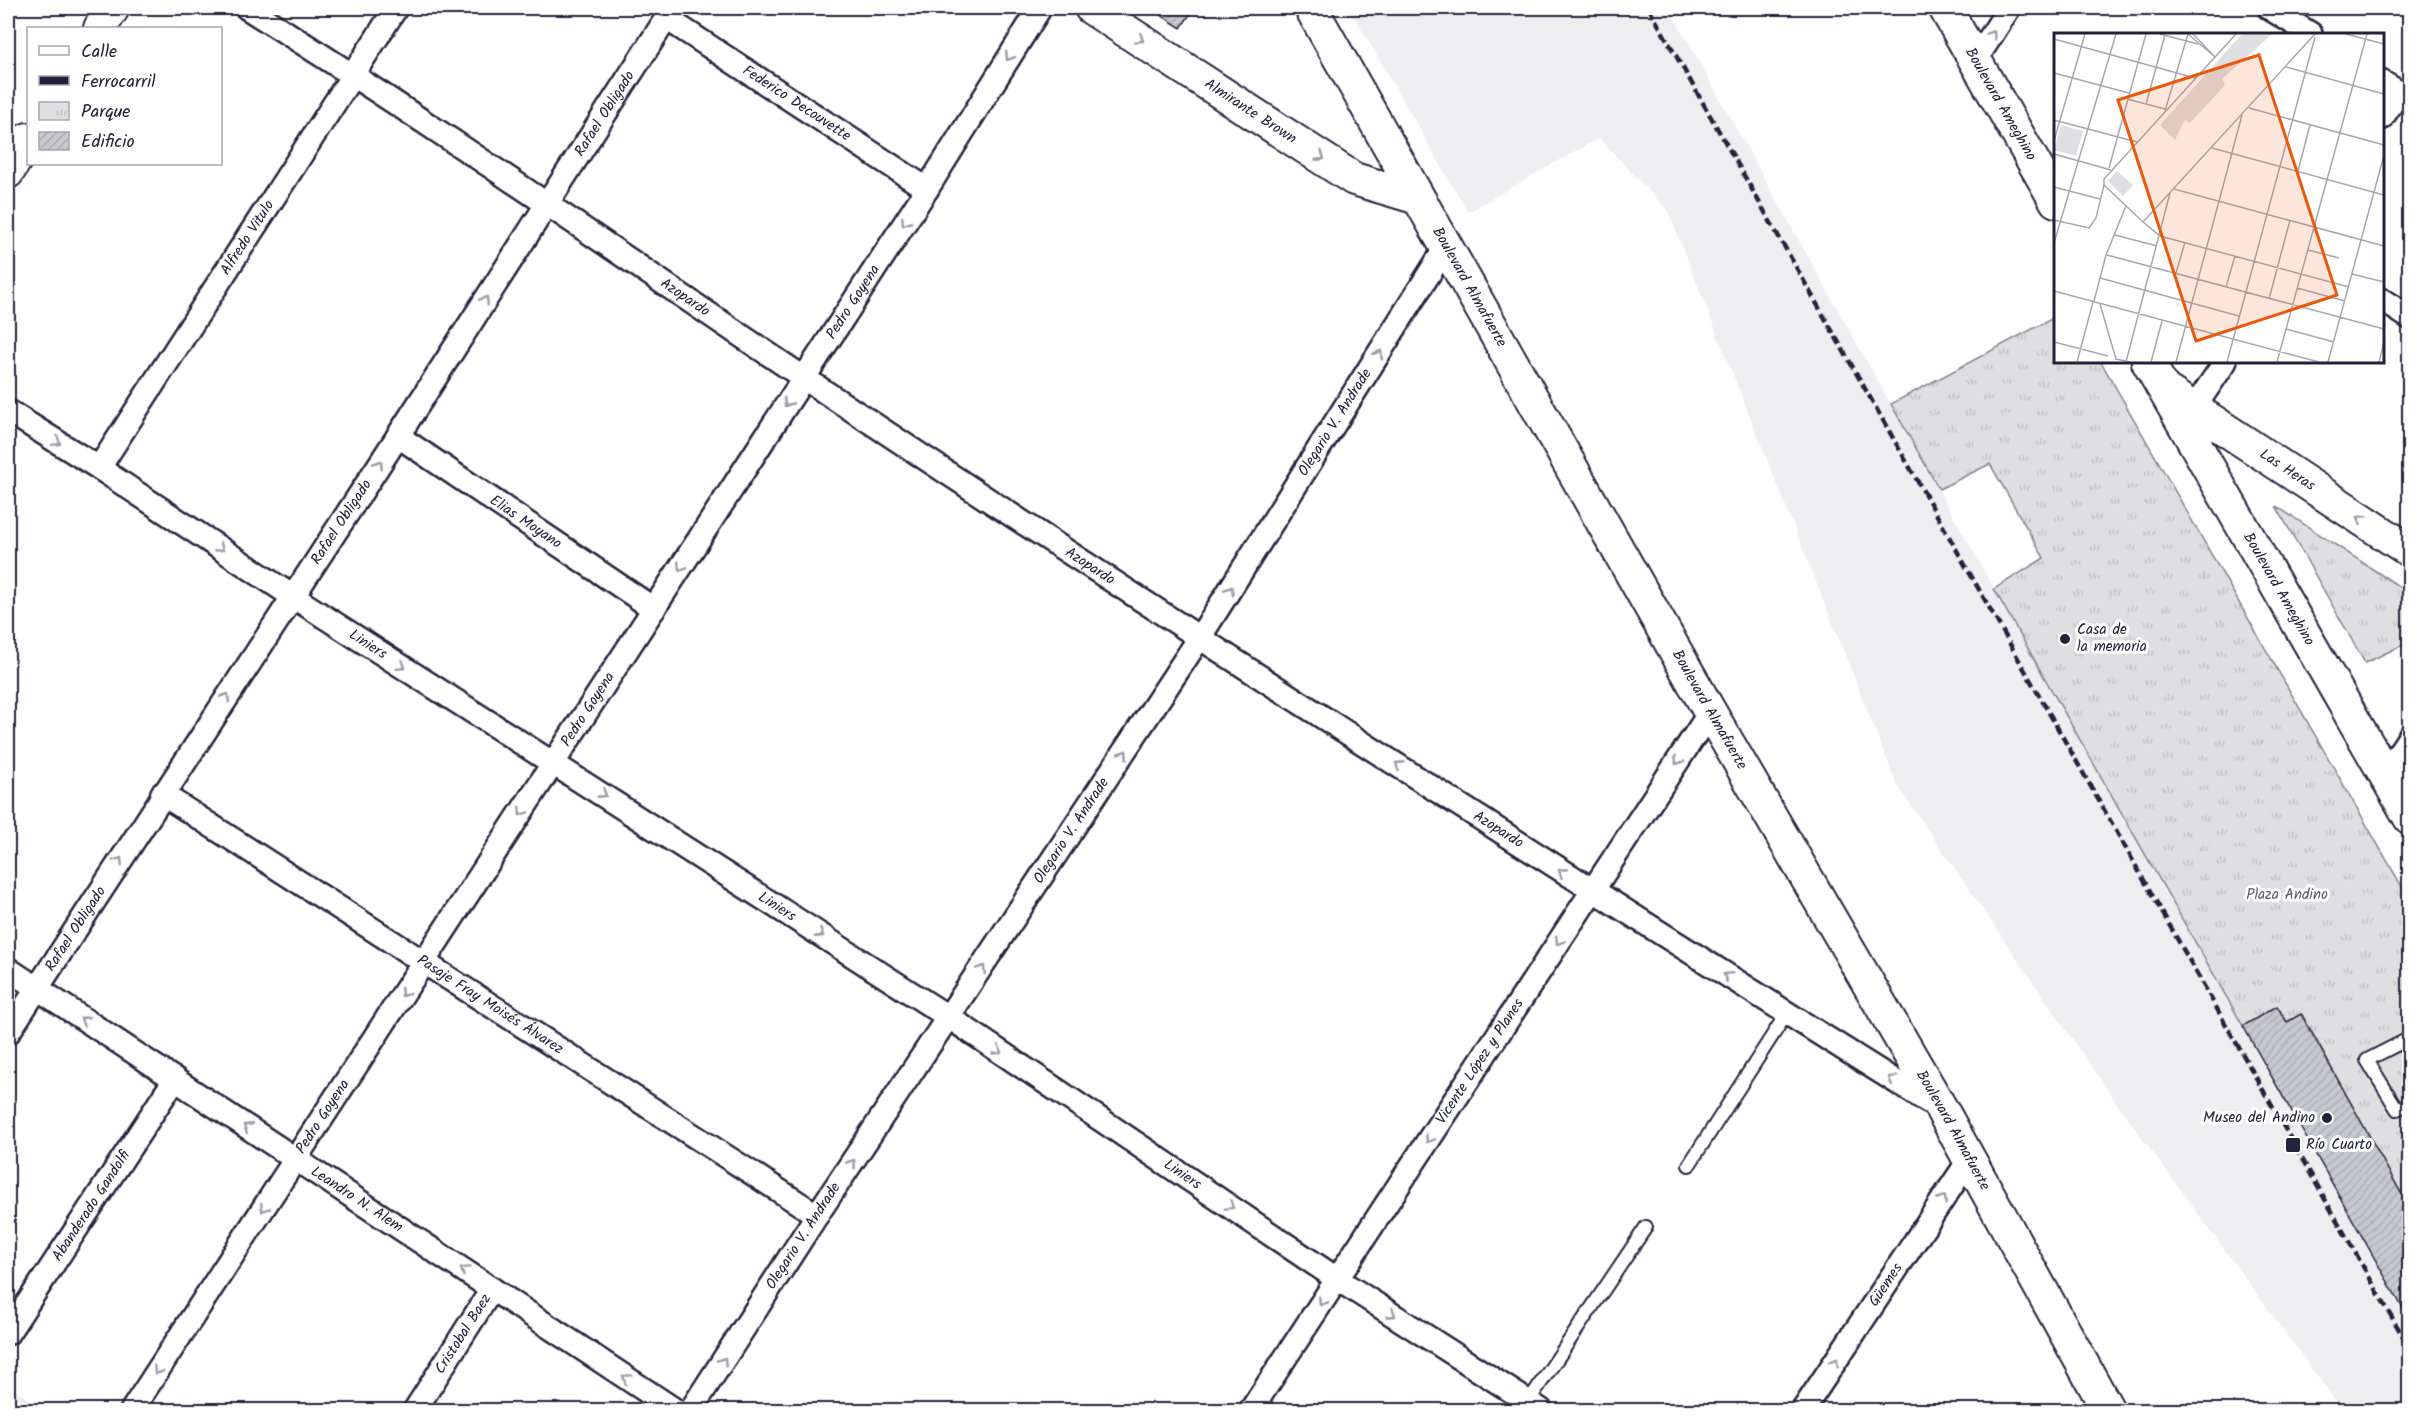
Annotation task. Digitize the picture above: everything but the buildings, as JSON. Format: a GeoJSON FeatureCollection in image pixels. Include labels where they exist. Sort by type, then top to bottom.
{"type":"FeatureCollection","features":[{"type":"Feature","properties":{"kind":"main road"},"geometry":{"type":"LineString","coordinates":[[101,27],[113,8]]}},
{"type":"Feature","properties":{"kind":"main road","name":"Almirante Brown"},"geometry":{"type":"LineString","coordinates":[[1091,8],[1354,179],[1418,198]]}},
{"type":"Feature","properties":{"kind":"main road","name":"Boulevard Almafuerte"},"geometry":{"type":"LineString","coordinates":[[1311,8],[1710,712],[1942,1110],[2108,1410]]}},
{"type":"Feature","properties":{"kind":"main road","name":"Boulevard Ameghino"},"geometry":{"type":"LineString","coordinates":[[1945,8],[2054,199]]}},
{"type":"Feature","properties":{"kind":"main road"},"geometry":{"type":"LineString","coordinates":[[8,172],[27,141]]}},
{"type":"Feature","properties":{"kind":"main road","name":"Boulevard Ameghino"},"geometry":{"type":"LineString","coordinates":[[2149,363],[2409,818]]}},
{"type":"Feature","properties":{"kind":"main road","name":"Las Heras"},"geometry":{"type":"LineString","coordinates":[[2164,389],[2409,551]]}},
{"type":"Feature","properties":{"kind":"street","name":"Azopardo"},"geometry":{"type":"LineString","coordinates":[[247,8],[353,74],[804,377],[1200,637],[1592,891],[1942,1110]]}},
{"type":"Feature","properties":{"kind":"street","name":"Alfredo Vitulo"},"geometry":{"type":"LineString","coordinates":[[99,468],[396,8]]}},
{"type":"Feature","properties":{"kind":"street","name":"Pedro Goyena"},"geometry":{"type":"LineString","coordinates":[[132,1410],[927,189],[1040,8]]}},
{"type":"Feature","properties":{"kind":"street"},"geometry":{"type":"LineString","coordinates":[[1975,61],[2009,8]]}},
{"type":"Feature","properties":{"kind":"street"},"geometry":{"type":"LineString","coordinates":[[2270,8],[2309,33]]}},
{"type":"Feature","properties":{"kind":"street","name":"Federico Decouvette"},"geometry":{"type":"LineString","coordinates":[[670,13],[927,189]]}},
{"type":"Feature","properties":{"kind":"street","name":"Rafael Obligado"},"geometry":{"type":"LineString","coordinates":[[8,1033],[398,436],[670,13]]}},
{"type":"Feature","properties":{"kind":"street"},"geometry":{"type":"LineString","coordinates":[[2384,114],[2397,91]]}},
{"type":"Feature","properties":{"kind":"street","name":"Olegario V. Andrade"},"geometry":{"type":"LineString","coordinates":[[691,1410],[817,1215],[950,1018],[1200,637],[1446,248]]}},
{"type":"Feature","properties":{"kind":"street"},"geometry":{"type":"LineString","coordinates":[[2384,301],[2409,318]]}},
{"type":"Feature","properties":{"kind":"street"},"geometry":{"type":"LineString","coordinates":[[2194,408],[2224,363]]}},
{"type":"Feature","properties":{"kind":"street","name":"Liniers"},"geometry":{"type":"LineString","coordinates":[[8,411],[950,1018],[1337,1279],[1535,1406]]}},
{"type":"Feature","properties":{"kind":"street","name":"Elias Moyano"},"geometry":{"type":"LineString","coordinates":[[398,436],[654,609]]}},
{"type":"Feature","properties":{"kind":"street","name":"Vicente López y Planes"},"geometry":{"type":"LineString","coordinates":[[1251,1410],[1710,712]]}},
{"type":"Feature","properties":{"kind":"street"},"geometry":{"type":"LineString","coordinates":[[2384,775],[2409,736]]}},
{"type":"Feature","properties":{"kind":"street","name":"Pasaje Fray Moisés Álvarez"},"geometry":{"type":"LineString","coordinates":[[162,794],[817,1215]]}},
{"type":"Feature","properties":{"kind":"street","name":"Leandro N. Alem"},"geometry":{"type":"LineString","coordinates":[[8,969],[675,1410]]}},
{"type":"Feature","properties":{"kind":"street","name":"Abanderado Gandolfi"},"geometry":{"type":"LineString","coordinates":[[8,1333],[175,1079]]}},
{"type":"Feature","properties":{"kind":"street","name":"Güemes"},"geometry":{"type":"LineString","coordinates":[[1803,1410],[1968,1160]]}},
{"type":"Feature","properties":{"kind":"street","name":"Cristobal Baez"},"geometry":{"type":"LineString","coordinates":[[415,1410],[492,1289]]}},
{"type":"Feature","properties":{"kind":"lane"},"geometry":{"type":"LineString","coordinates":[[1689,1165],[1787,1013]]}},
{"type":"Feature","properties":{"kind":"lane"},"geometry":{"type":"LineString","coordinates":[[2409,1038],[2367,1060],[2397,1110],[2409,1103]]}},
{"type":"Feature","properties":{"kind":"lane"},"geometry":{"type":"LineString","coordinates":[[1535,1406],[1646,1227]]}},
{"type":"Feature","properties":{"kind":"shaded area"},"geometry":{"type":"Polygon","coordinates":[[[1349,8],[1669,8],[1994,589],[2409,1321],[2409,1410],[2342,1410],[2116,1102],[1897,785],[1668,211],[1599,138],[1468,212],[1349,8]]]}},
{"type":"Feature","properties":{"kind":"shaded area"},"geometry":{"type":"Polygon","coordinates":[[[8,1385],[34,1403],[29,1410],[8,1410],[8,1385]]]}},
{"type":"Feature","properties":{"kind":"green space","name":"Plaza Andino"},"geometry":{"type":"Polygon","coordinates":[[[2054,318],[2054,363],[2102,363],[2409,899],[2409,1209],[2302,1014],[2287,1022],[2276,1007],[2243,1026],[1994,589],[2044,558],[1990,464],[1939,489],[1891,404],[2054,318]]]}},
{"type":"Feature","properties":{"kind":"green space"},"geometry":{"type":"Polygon","coordinates":[[[2276,506],[2409,593],[2409,642],[2365,663],[2276,506]]]}},
{"type":"Feature","properties":{"kind":"railway"},"geometry":{"type":"LineString","coordinates":[[1649,8],[2410,1349]]}},
{"type":"Feature","properties":{"kind":"place","name":"Casa de la memoria"},"geometry":{"type":"Point","coordinates":[2065,639]}},
{"type":"Feature","properties":{"kind":"place","name":"Museo del Andino"},"geometry":{"type":"Point","coordinates":[2327,1118]}},
{"type":"Feature","properties":{"kind":"place","name":"Río Cuarto"},"geometry":{"type":"Point","coordinates":[2293,1145]}}]}
